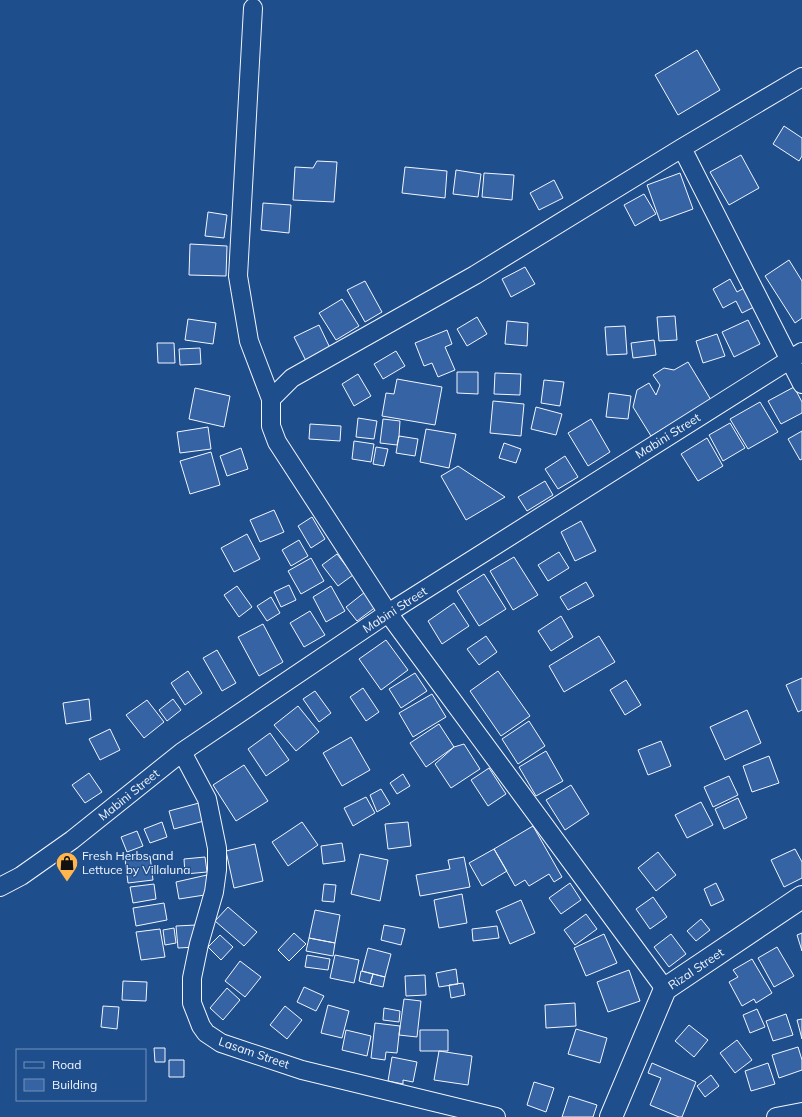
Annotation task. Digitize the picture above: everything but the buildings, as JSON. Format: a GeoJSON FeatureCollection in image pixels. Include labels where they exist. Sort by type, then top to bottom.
{"type":"FeatureCollection","features":[{"type":"Feature","properties":{"kind":"street"},"geometry":{"type":"LineString","coordinates":[[253,8],[238,276],[249,341],[271,399],[271,426],[277,442],[388,613],[665,989]]}},
{"type":"Feature","properties":{"kind":"street"},"geometry":{"type":"LineString","coordinates":[[271,399],[292,378],[475,275],[682,148],[802,77]]}},
{"type":"Feature","properties":{"kind":"street"},"geometry":{"type":"LineString","coordinates":[[682,148],[796,356],[802,384]]}},
{"type":"Feature","properties":{"kind":"street","name":"Mabini Street"},"geometry":{"type":"LineString","coordinates":[[0,887],[21,876],[72,840],[182,752],[388,613],[796,356]]}},
{"type":"Feature","properties":{"kind":"street","name":"Lasam Street"},"geometry":{"type":"LineString","coordinates":[[182,752],[207,799],[217,848],[214,892],[199,944],[192,978],[192,1003],[201,1026],[206,1033],[221,1043],[302,1070],[496,1117]]}},
{"type":"Feature","properties":{"kind":"street","name":"Rizal Street"},"geometry":{"type":"LineString","coordinates":[[611,1117],[665,989],[802,897]]}},
{"type":"Feature","properties":{"kind":"street"},"geometry":{"type":"LineString","coordinates":[[776,1117],[802,1112]]}},
{"type":"Feature","properties":{"kind":"place","name":"Fresh Herbs and Lettuce by Villaluna"},"geometry":{"type":"Point","coordinates":[67,882]}}]}
